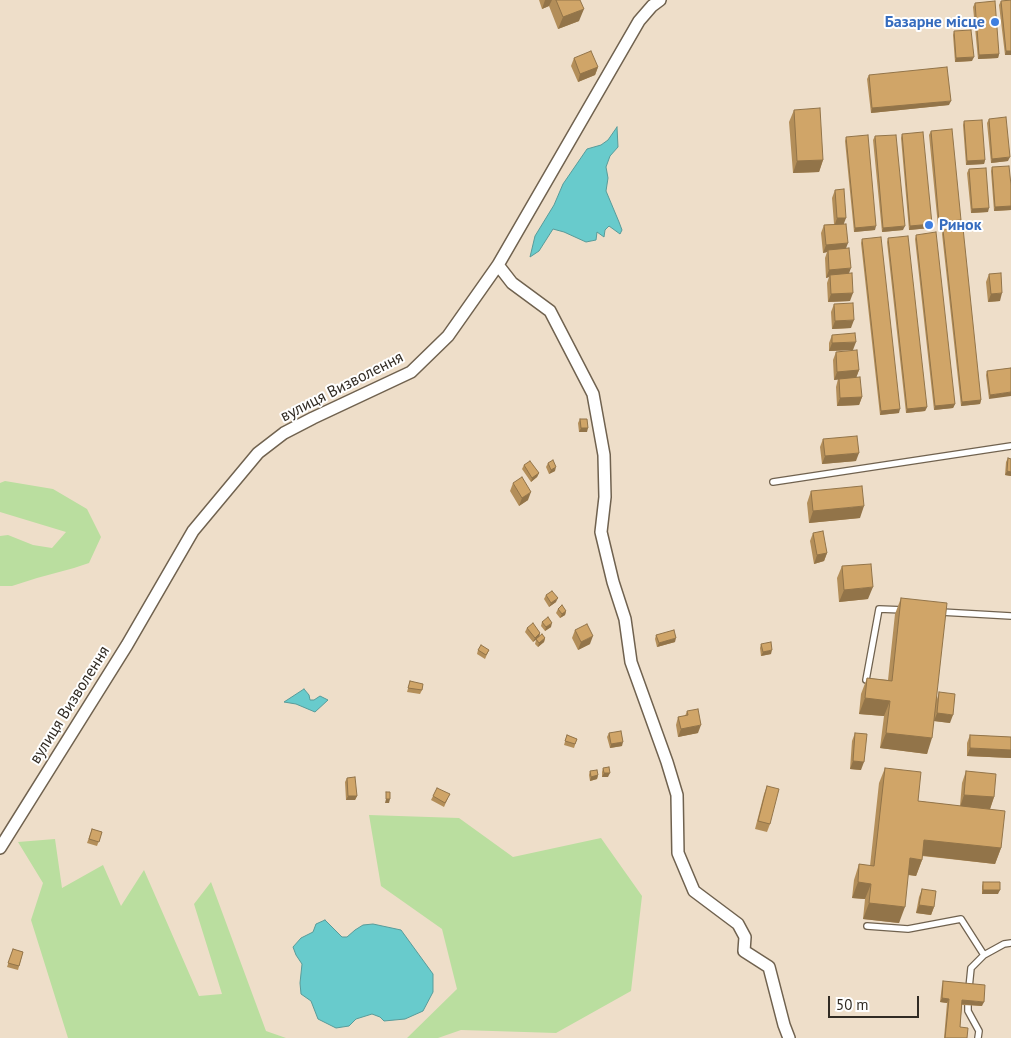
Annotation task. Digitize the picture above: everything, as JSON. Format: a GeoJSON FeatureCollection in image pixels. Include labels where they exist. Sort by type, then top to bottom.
{"type":"FeatureCollection","features":[{"type":"Feature","properties":{"kind":"street","name":"вулиця Визволення"},"geometry":{"type":"LineString","coordinates":[[0,848],[127,645],[193,531],[258,453],[284,433],[411,372],[448,336],[498,265],[639,21],[660,0]]}},
{"type":"Feature","properties":{"kind":"street"},"geometry":{"type":"LineString","coordinates":[[498,265],[512,283],[550,311],[594,394],[604,454],[605,497],[601,532],[613,582],[625,618],[631,662],[677,794],[678,853],[694,892],[738,924],[745,937],[744,951],[769,967],[789,1038]]}},
{"type":"Feature","properties":{"kind":"lane"},"geometry":{"type":"LineString","coordinates":[[773,482],[1011,446]]}},
{"type":"Feature","properties":{"kind":"lane"},"geometry":{"type":"LineString","coordinates":[[866,680],[879,609],[907,610]]}},
{"type":"Feature","properties":{"kind":"lane"},"geometry":{"type":"LineString","coordinates":[[936,612],[1011,616]]}},
{"type":"Feature","properties":{"kind":"lane"},"geometry":{"type":"LineString","coordinates":[[867,926],[908,929],[961,919],[984,955]]}},
{"type":"Feature","properties":{"kind":"lane"},"geometry":{"type":"LineString","coordinates":[[969,988],[971,968],[984,955],[1004,944],[1011,943]]}},
{"type":"Feature","properties":{"kind":"lane"},"geometry":{"type":"LineString","coordinates":[[968,1005],[968,1011],[979,1031],[978,1038]]}},
{"type":"Feature","properties":{"kind":"green space"},"geometry":{"type":"Polygon","coordinates":[[[5,481],[53,489],[87,509],[101,537],[89,563],[12,586],[0,586],[0,536],[8,535],[33,545],[52,548],[66,532],[0,512],[0,483],[5,481]]]}},
{"type":"Feature","properties":{"kind":"green space"},"geometry":{"type":"Polygon","coordinates":[[[369,815],[459,818],[513,857],[601,838],[642,896],[631,991],[556,1033],[461,1030],[438,1038],[407,1038],[457,989],[442,929],[381,886],[369,815]]]}},
{"type":"Feature","properties":{"kind":"green space"},"geometry":{"type":"Polygon","coordinates":[[[55,839],[62,888],[103,865],[121,906],[144,870],[199,996],[222,994],[194,904],[211,882],[266,1031],[286,1038],[68,1038],[31,920],[43,883],[18,842],[55,839]]]}},
{"type":"Feature","properties":{"kind":"water"},"geometry":{"type":"Polygon","coordinates":[[[617,127],[618,147],[610,156],[606,167],[608,178],[606,191],[622,230],[620,234],[609,226],[605,230],[604,237],[597,232],[596,240],[586,242],[553,229],[539,251],[530,257],[535,236],[554,205],[563,184],[587,149],[601,145],[608,140],[617,127]]]}},
{"type":"Feature","properties":{"kind":"water"},"geometry":{"type":"Polygon","coordinates":[[[304,689],[309,695],[310,700],[320,696],[328,700],[315,712],[296,704],[284,702],[304,689]]]}},
{"type":"Feature","properties":{"kind":"water"},"geometry":{"type":"Polygon","coordinates":[[[325,920],[342,937],[347,937],[363,925],[373,924],[401,930],[433,974],[433,992],[423,1011],[405,1019],[384,1021],[372,1014],[356,1019],[349,1026],[336,1028],[318,1019],[311,1001],[301,994],[302,964],[293,947],[301,938],[313,932],[316,924],[325,920]]]}},
{"type":"Feature","properties":{"kind":"building"},"geometry":{"type":"Polygon","coordinates":[[[556,0],[580,0],[584,9],[563,17],[556,0]]]}},
{"type":"Feature","properties":{"kind":"building"},"geometry":{"type":"Polygon","coordinates":[[[1011,0],[1011,51],[1006,51],[1001,1],[1011,0]]]}},
{"type":"Feature","properties":{"kind":"building"},"geometry":{"type":"Polygon","coordinates":[[[995,1],[999,54],[979,55],[975,3],[995,1]]]}},
{"type":"Feature","properties":{"kind":"building"},"geometry":{"type":"Polygon","coordinates":[[[971,30],[974,57],[956,58],[954,31],[971,30]]]}},
{"type":"Feature","properties":{"kind":"building"},"geometry":{"type":"Polygon","coordinates":[[[591,51],[598,67],[580,74],[574,58],[591,51]]]}},
{"type":"Feature","properties":{"kind":"building"},"geometry":{"type":"Polygon","coordinates":[[[947,67],[951,101],[872,108],[869,75],[947,67]]]}},
{"type":"Feature","properties":{"kind":"building"},"geometry":{"type":"Polygon","coordinates":[[[820,108],[823,160],[797,161],[794,110],[820,108]]]}},
{"type":"Feature","properties":{"kind":"building"},"geometry":{"type":"Polygon","coordinates":[[[1006,117],[1010,157],[992,159],[989,119],[1006,117]]]}},
{"type":"Feature","properties":{"kind":"building"},"geometry":{"type":"Polygon","coordinates":[[[982,120],[985,160],[967,161],[964,121],[982,120]]]}},
{"type":"Feature","properties":{"kind":"building"},"geometry":{"type":"Polygon","coordinates":[[[952,129],[961,220],[939,222],[931,131],[952,129]]]}},
{"type":"Feature","properties":{"kind":"building"},"geometry":{"type":"Polygon","coordinates":[[[923,132],[932,224],[910,226],[902,134],[923,132]]]}},
{"type":"Feature","properties":{"kind":"building"},"geometry":{"type":"Polygon","coordinates":[[[868,135],[876,226],[855,228],[846,137],[868,135]]]}},
{"type":"Feature","properties":{"kind":"building"},"geometry":{"type":"Polygon","coordinates":[[[896,135],[905,226],[883,228],[875,136],[896,135]]]}},
{"type":"Feature","properties":{"kind":"building"},"geometry":{"type":"Polygon","coordinates":[[[1009,166],[1011,206],[995,207],[992,167],[1009,166]]]}},
{"type":"Feature","properties":{"kind":"building"},"geometry":{"type":"Polygon","coordinates":[[[986,168],[989,208],[972,209],[969,169],[986,168]]]}},
{"type":"Feature","properties":{"kind":"building"},"geometry":{"type":"Polygon","coordinates":[[[844,189],[846,218],[837,218],[835,190],[844,189]]]}},
{"type":"Feature","properties":{"kind":"building"},"geometry":{"type":"Polygon","coordinates":[[[846,224],[848,243],[826,245],[824,225],[846,224]]]}},
{"type":"Feature","properties":{"kind":"building"},"geometry":{"type":"Polygon","coordinates":[[[963,228],[981,400],[962,402],[943,230],[963,228]]]}},
{"type":"Feature","properties":{"kind":"building"},"geometry":{"type":"Polygon","coordinates":[[[936,232],[955,404],[935,406],[916,235],[936,232]]]}},
{"type":"Feature","properties":{"kind":"building"},"geometry":{"type":"Polygon","coordinates":[[[908,236],[927,407],[907,409],[888,238],[908,236]]]}},
{"type":"Feature","properties":{"kind":"building"},"geometry":{"type":"Polygon","coordinates":[[[881,237],[900,409],[881,411],[862,239],[881,237]]]}},
{"type":"Feature","properties":{"kind":"building"},"geometry":{"type":"Polygon","coordinates":[[[849,248],[851,268],[829,270],[828,250],[849,248]]]}},
{"type":"Feature","properties":{"kind":"building"},"geometry":{"type":"Polygon","coordinates":[[[852,273],[853,293],[831,294],[830,275],[852,273]]]}},
{"type":"Feature","properties":{"kind":"building"},"geometry":{"type":"Polygon","coordinates":[[[1001,273],[1002,293],[991,294],[989,274],[1001,273]]]}},
{"type":"Feature","properties":{"kind":"building"},"geometry":{"type":"Polygon","coordinates":[[[853,303],[854,320],[835,321],[834,304],[853,303]]]}},
{"type":"Feature","properties":{"kind":"building"},"geometry":{"type":"Polygon","coordinates":[[[855,333],[856,342],[832,343],[832,335],[855,333]]]}},
{"type":"Feature","properties":{"kind":"building"},"geometry":{"type":"Polygon","coordinates":[[[857,350],[859,370],[837,372],[836,352],[857,350]]]}},
{"type":"Feature","properties":{"kind":"building"},"geometry":{"type":"Polygon","coordinates":[[[1011,368],[1011,392],[990,395],[987,371],[1011,368]]]}},
{"type":"Feature","properties":{"kind":"building"},"geometry":{"type":"Polygon","coordinates":[[[860,377],[862,397],[840,398],[839,379],[860,377]]]}},
{"type":"Feature","properties":{"kind":"building"},"geometry":{"type":"Polygon","coordinates":[[[580,419],[587,419],[588,428],[581,428],[580,419]]]}},
{"type":"Feature","properties":{"kind":"building"},"geometry":{"type":"Polygon","coordinates":[[[857,436],[859,453],[825,456],[823,439],[857,436]]]}},
{"type":"Feature","properties":{"kind":"building"},"geometry":{"type":"Polygon","coordinates":[[[1008,458],[1011,459],[1011,472],[1007,471],[1008,458]]]}},
{"type":"Feature","properties":{"kind":"building"},"geometry":{"type":"Polygon","coordinates":[[[553,460],[556,467],[551,470],[548,463],[553,460]]]}},
{"type":"Feature","properties":{"kind":"building"},"geometry":{"type":"Polygon","coordinates":[[[530,461],[539,473],[532,478],[524,465],[530,461]]]}},
{"type":"Feature","properties":{"kind":"building"},"geometry":{"type":"Polygon","coordinates":[[[522,477],[531,492],[522,498],[513,483],[522,477]]]}},
{"type":"Feature","properties":{"kind":"building"},"geometry":{"type":"Polygon","coordinates":[[[862,486],[864,506],[813,511],[811,491],[862,486]]]}},
{"type":"Feature","properties":{"kind":"building"},"geometry":{"type":"Polygon","coordinates":[[[823,531],[827,553],[817,555],[813,533],[823,531]]]}},
{"type":"Feature","properties":{"kind":"building"},"geometry":{"type":"Polygon","coordinates":[[[871,564],[873,587],[844,590],[842,566],[871,564]]]}},
{"type":"Feature","properties":{"kind":"building"},"geometry":{"type":"Polygon","coordinates":[[[552,591],[558,598],[551,603],[546,595],[552,591]]]}},
{"type":"Feature","properties":{"kind":"building"},"geometry":{"type":"Polygon","coordinates":[[[901,598],[947,603],[932,738],[886,733],[890,701],[865,698],[867,678],[892,681],[901,598]]]}},
{"type":"Feature","properties":{"kind":"building"},"geometry":{"type":"Polygon","coordinates":[[[562,605],[566,611],[562,614],[558,609],[562,605]]]}},
{"type":"Feature","properties":{"kind":"building"},"geometry":{"type":"Polygon","coordinates":[[[548,617],[552,623],[546,627],[542,622],[548,617]]]}},
{"type":"Feature","properties":{"kind":"building"},"geometry":{"type":"Polygon","coordinates":[[[533,623],[540,633],[535,638],[527,628],[533,623]]]}},
{"type":"Feature","properties":{"kind":"building"},"geometry":{"type":"Polygon","coordinates":[[[587,624],[593,636],[581,642],[575,630],[587,624]]]}},
{"type":"Feature","properties":{"kind":"building"},"geometry":{"type":"Polygon","coordinates":[[[674,630],[676,638],[659,643],[656,635],[674,630]]]}},
{"type":"Feature","properties":{"kind":"building"},"geometry":{"type":"Polygon","coordinates":[[[542,634],[545,638],[539,643],[536,639],[542,634]]]}},
{"type":"Feature","properties":{"kind":"building"},"geometry":{"type":"Polygon","coordinates":[[[771,642],[772,650],[763,652],[761,644],[771,642]]]}},
{"type":"Feature","properties":{"kind":"building"},"geometry":{"type":"Polygon","coordinates":[[[481,645],[489,650],[486,655],[478,650],[481,645]]]}},
{"type":"Feature","properties":{"kind":"building"},"geometry":{"type":"Polygon","coordinates":[[[410,681],[423,684],[422,690],[408,688],[410,681]]]}},
{"type":"Feature","properties":{"kind":"building"},"geometry":{"type":"Polygon","coordinates":[[[939,692],[955,694],[953,715],[937,713],[939,692]]]}},
{"type":"Feature","properties":{"kind":"building"},"geometry":{"type":"Polygon","coordinates":[[[698,709],[701,725],[681,729],[678,717],[688,715],[687,711],[698,709]]]}},
{"type":"Feature","properties":{"kind":"building"},"geometry":{"type":"Polygon","coordinates":[[[621,731],[623,742],[611,744],[609,733],[621,731]]]}},
{"type":"Feature","properties":{"kind":"building"},"geometry":{"type":"Polygon","coordinates":[[[855,733],[867,734],[864,762],[853,761],[855,733]]]}},
{"type":"Feature","properties":{"kind":"building"},"geometry":{"type":"Polygon","coordinates":[[[567,735],[577,739],[575,744],[565,741],[567,735]]]}},
{"type":"Feature","properties":{"kind":"building"},"geometry":{"type":"Polygon","coordinates":[[[970,735],[1011,737],[1011,750],[970,748],[970,735]]]}},
{"type":"Feature","properties":{"kind":"building"},"geometry":{"type":"Polygon","coordinates":[[[609,767],[610,773],[604,773],[603,768],[609,767]]]}},
{"type":"Feature","properties":{"kind":"building"},"geometry":{"type":"Polygon","coordinates":[[[885,768],[921,772],[918,801],[1005,811],[1001,848],[924,840],[922,860],[910,858],[905,907],[869,903],[871,884],[858,882],[859,864],[874,866],[885,768]]]}},
{"type":"Feature","properties":{"kind":"building"},"geometry":{"type":"Polygon","coordinates":[[[597,770],[598,775],[591,777],[590,771],[597,770]]]}},
{"type":"Feature","properties":{"kind":"building"},"geometry":{"type":"Polygon","coordinates":[[[966,771],[996,774],[994,797],[964,795],[966,771]]]}},
{"type":"Feature","properties":{"kind":"building"},"geometry":{"type":"Polygon","coordinates":[[[355,777],[357,796],[348,796],[347,778],[355,777]]]}},
{"type":"Feature","properties":{"kind":"building"},"geometry":{"type":"Polygon","coordinates":[[[767,786],[779,789],[770,824],[758,821],[767,786]]]}},
{"type":"Feature","properties":{"kind":"building"},"geometry":{"type":"Polygon","coordinates":[[[437,788],[450,794],[445,803],[433,796],[437,788]]]}},
{"type":"Feature","properties":{"kind":"building"},"geometry":{"type":"Polygon","coordinates":[[[386,792],[390,792],[390,799],[386,799],[386,792]]]}},
{"type":"Feature","properties":{"kind":"building"},"geometry":{"type":"Polygon","coordinates":[[[92,829],[102,832],[99,842],[89,839],[92,829]]]}},
{"type":"Feature","properties":{"kind":"building"},"geometry":{"type":"Polygon","coordinates":[[[983,882],[1000,882],[1000,890],[983,890],[983,882]]]}},
{"type":"Feature","properties":{"kind":"building"},"geometry":{"type":"Polygon","coordinates":[[[922,889],[936,891],[934,907],[919,905],[922,889]]]}},
{"type":"Feature","properties":{"kind":"building"},"geometry":{"type":"Polygon","coordinates":[[[13,949],[23,952],[19,966],[8,963],[13,949]]]}},
{"type":"Feature","properties":{"kind":"building"},"geometry":{"type":"Polygon","coordinates":[[[943,981],[985,985],[984,1002],[962,1000],[960,1027],[968,1028],[967,1038],[945,1038],[949,999],[942,998],[943,981]]]}},
{"type":"Feature","properties":{"kind":"place","name":"Базарне місце"},"geometry":{"type":"Point","coordinates":[995,22]}},
{"type":"Feature","properties":{"kind":"place","name":"Ринок"},"geometry":{"type":"Point","coordinates":[929,225]}}]}
